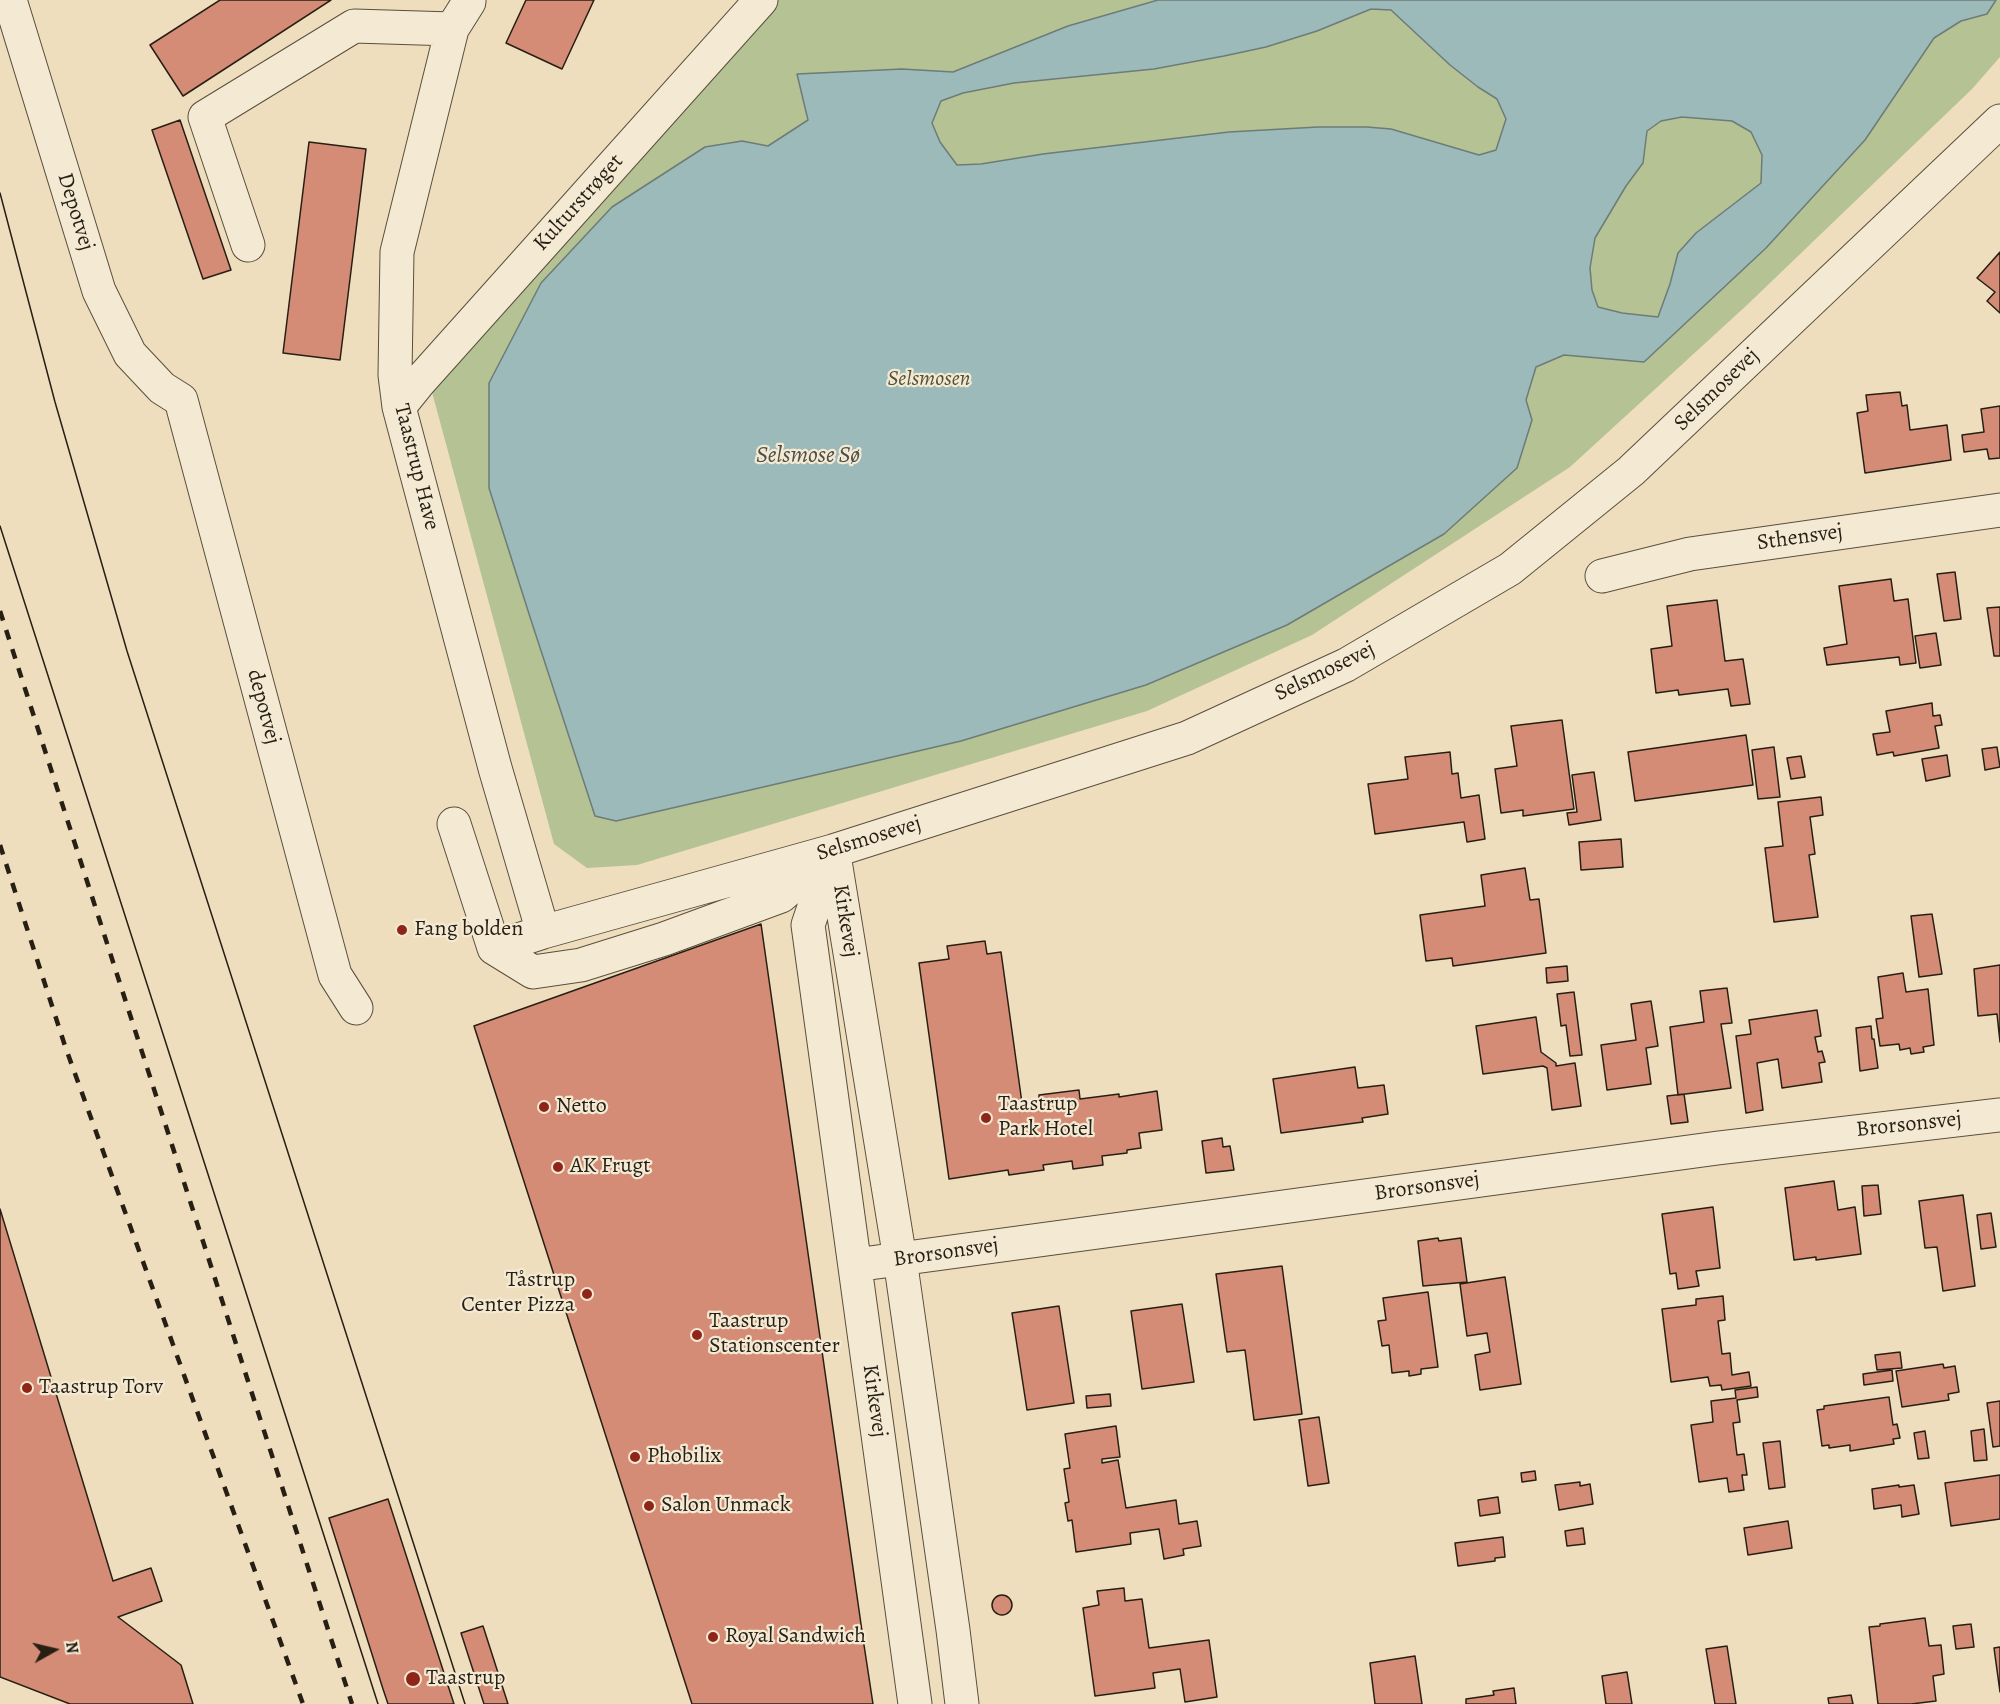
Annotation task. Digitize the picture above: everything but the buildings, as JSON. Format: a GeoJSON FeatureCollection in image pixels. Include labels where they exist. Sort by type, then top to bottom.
{"type":"FeatureCollection","features":[{"type":"Feature","properties":{"kind":"street","name":"Depotvej"},"geometry":{"type":"LineString","coordinates":[[10,0],[99,291],[130,354],[162,388],[181,400]]}},
{"type":"Feature","properties":{"kind":"street","name":"Taastrup Have"},"geometry":{"type":"LineString","coordinates":[[469,0],[452,29],[397,252],[396,375],[399,407],[495,768],[543,932]]}},
{"type":"Feature","properties":{"kind":"street","name":"Kulturstrøget"},"geometry":{"type":"LineString","coordinates":[[399,407],[761,0]]}},
{"type":"Feature","properties":{"kind":"street"},"geometry":{"type":"LineString","coordinates":[[248,245],[205,117],[354,26],[452,29]]}},
{"type":"Feature","properties":{"kind":"street","name":"Selsmosevej"},"geometry":{"type":"LineString","coordinates":[[494,948],[543,932],[833,851],[1186,738],[1347,665],[1510,569],[1631,471],[2000,121]]}},
{"type":"Feature","properties":{"kind":"street","name":"depotvej"},"geometry":{"type":"LineString","coordinates":[[181,400],[335,975],[356,1008]]}},
{"type":"Feature","properties":{"kind":"street","name":"Sthensvej"},"geometry":{"type":"LineString","coordinates":[[1602,576],[1690,554],[2000,510]]}},
{"type":"Feature","properties":{"kind":"street"},"geometry":{"type":"LineString","coordinates":[[454,824],[494,948],[533,972],[581,965],[664,939],[781,896],[833,851]]}},
{"type":"Feature","properties":{"kind":"street","name":"Kirkevej"},"geometry":{"type":"LineString","coordinates":[[833,851],[900,1259],[962,1704]]}},
{"type":"Feature","properties":{"kind":"street","name":"Kirkevej"},"geometry":{"type":"LineString","coordinates":[[833,851],[808,925],[915,1704]]}},
{"type":"Feature","properties":{"kind":"street","name":"Brorsonsvej"},"geometry":{"type":"LineString","coordinates":[[855,1265],[1718,1148],[2000,1115]]}},
{"type":"Feature","properties":{"kind":"green space","name":"Selsmose Sø"},"geometry":{"type":"Polygon","coordinates":[[[769,0],[2000,0],[2000,57],[1972,89],[1747,305],[1570,467],[1312,635],[1147,711],[637,865],[587,868],[554,844],[422,355],[769,0]]]}},
{"type":"Feature","properties":{"kind":"water","name":"Selsmose Sø"},"geometry":{"type":"Polygon","coordinates":[[[1158,0],[1996,0],[1987,14],[1961,21],[1934,38],[1865,140],[1766,248],[1644,362],[1564,355],[1536,367],[1526,400],[1532,420],[1517,468],[1444,534],[1287,625],[1146,685],[961,741],[616,821],[595,816],[489,488],[489,383],[541,283],[612,207],[705,147],[742,141],[768,146],[808,120],[797,74],[902,69],[953,72],[1068,26],[1158,0]],[[1371,9],[1317,31],[1266,47],[1224,56],[1154,69],[1014,83],[963,93],[941,101],[932,123],[940,142],[957,165],[981,164],[1043,154],[1229,132],[1318,127],[1391,129],[1479,155],[1496,150],[1506,119],[1497,99],[1450,65],[1391,10],[1371,9]],[[1682,117],[1661,121],[1647,131],[1643,163],[1626,186],[1595,238],[1590,268],[1592,290],[1598,307],[1622,313],[1658,317],[1678,253],[1696,233],[1761,183],[1762,155],[1751,132],[1732,121],[1682,117]]]}},
{"type":"Feature","properties":{"kind":"tram line"},"geometry":{"type":"LineString","coordinates":[[0,193],[55,402],[127,651],[465,1704]]}},
{"type":"Feature","properties":{"kind":"tram line"},"geometry":{"type":"LineString","coordinates":[[0,526],[378,1704]]}},
{"type":"Feature","properties":{"kind":"railway"},"geometry":{"type":"LineString","coordinates":[[0,611],[352,1704]]}},
{"type":"Feature","properties":{"kind":"railway"},"geometry":{"type":"LineString","coordinates":[[0,845],[65,1046],[303,1704]]}},
{"type":"Feature","properties":{"kind":"place","name":"Fang bolden"},"geometry":{"type":"Point","coordinates":[402,930]}},
{"type":"Feature","properties":{"kind":"place","name":"Netto"},"geometry":{"type":"Point","coordinates":[544,1107]}},
{"type":"Feature","properties":{"kind":"place","name":"Taastrup Park Hotel"},"geometry":{"type":"Point","coordinates":[986,1118]}},
{"type":"Feature","properties":{"kind":"place","name":"AK Frugt"},"geometry":{"type":"Point","coordinates":[558,1167]}},
{"type":"Feature","properties":{"kind":"place","name":"Tåstrup Center Pizza"},"geometry":{"type":"Point","coordinates":[587,1294]}},
{"type":"Feature","properties":{"kind":"place","name":"Taastrup Stationscenter"},"geometry":{"type":"Point","coordinates":[697,1335]}},
{"type":"Feature","properties":{"kind":"place","name":"Taastrup Torv"},"geometry":{"type":"Point","coordinates":[27,1388]}},
{"type":"Feature","properties":{"kind":"place","name":"Phobilix"},"geometry":{"type":"Point","coordinates":[635,1457]}},
{"type":"Feature","properties":{"kind":"place","name":"Salon Unmack"},"geometry":{"type":"Point","coordinates":[649,1506]}},
{"type":"Feature","properties":{"kind":"place","name":"Royal Sandwich"},"geometry":{"type":"Point","coordinates":[713,1637]}},
{"type":"Feature","properties":{"kind":"place","name":"Taastrup"},"geometry":{"type":"Point","coordinates":[413,1679]}},
{"type":"Feature","properties":{"kind":"park label","name":"Selsmosen"},"geometry":{"type":"Point","coordinates":[929,380]}}]}
